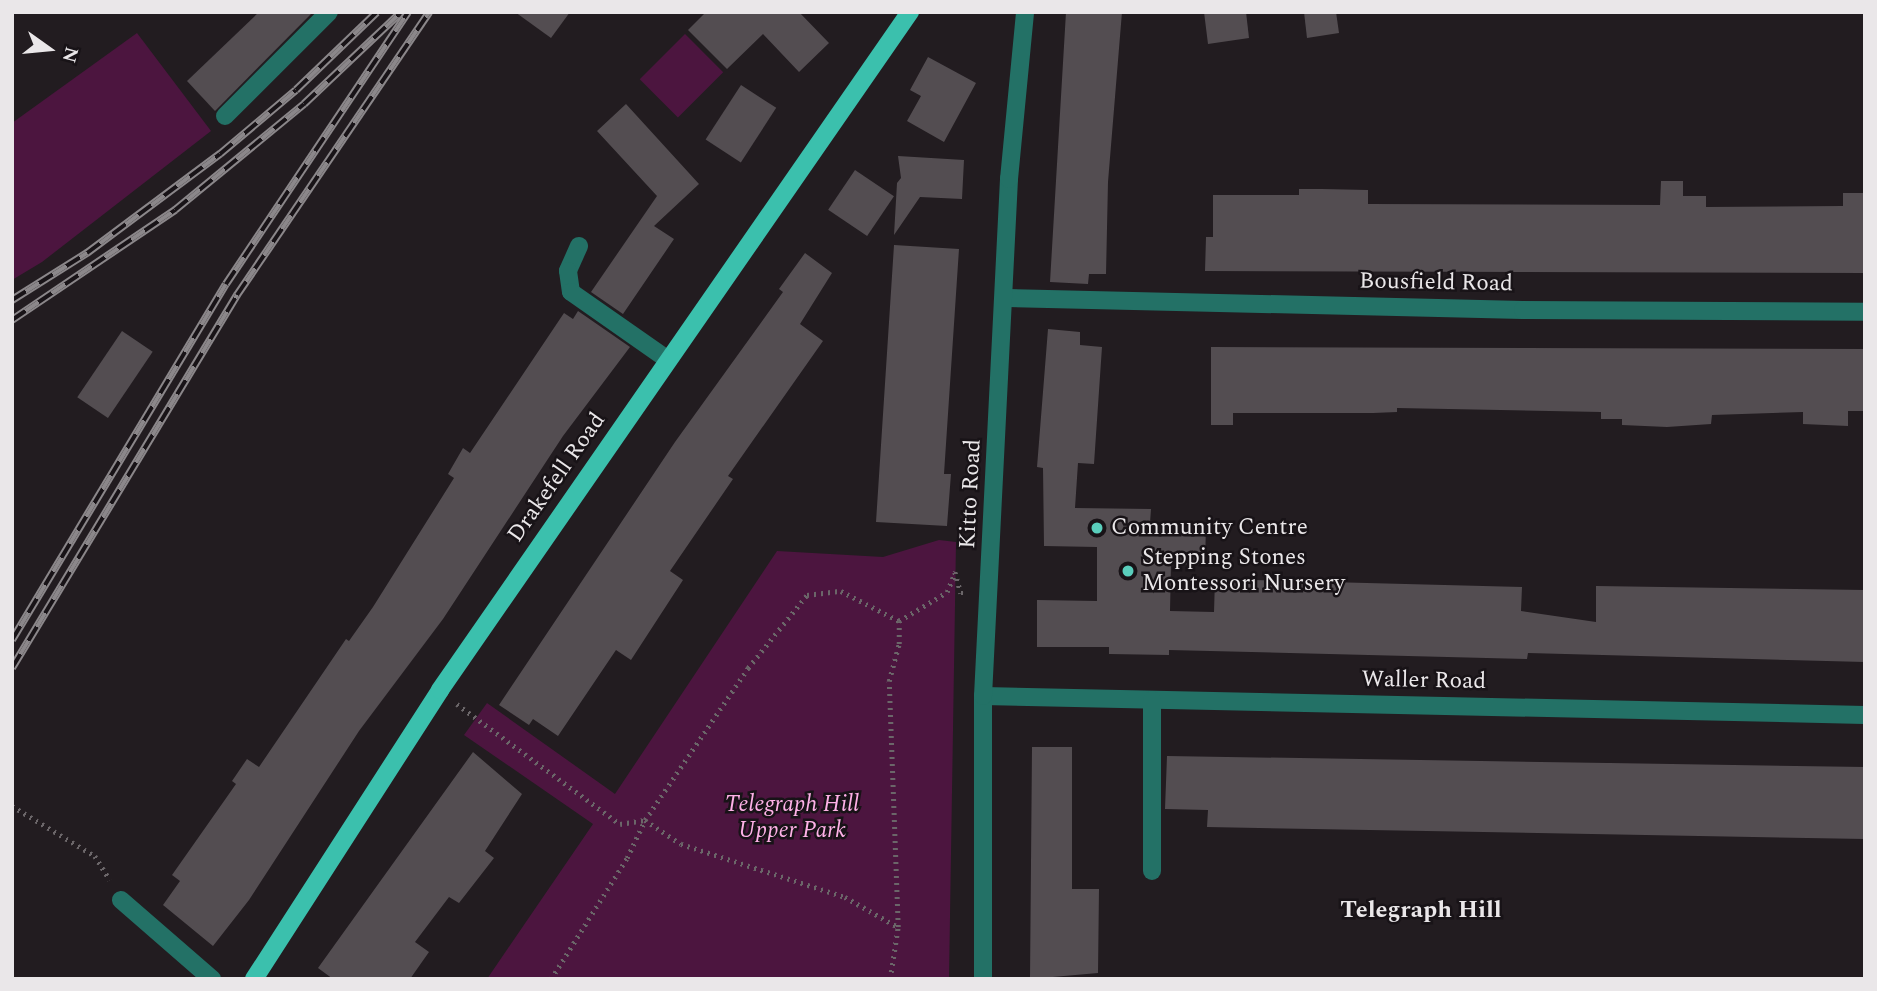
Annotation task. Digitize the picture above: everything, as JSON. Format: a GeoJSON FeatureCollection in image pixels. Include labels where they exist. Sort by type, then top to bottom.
{"type":"FeatureCollection","features":[{"type":"Feature","properties":{"kind":"main road","name":"Drakefell Road"},"geometry":{"type":"LineString","coordinates":[[254,979],[440,690],[910,12]]}},
{"type":"Feature","properties":{"kind":"street"},"geometry":{"type":"LineString","coordinates":[[225,116],[329,12]]}},
{"type":"Feature","properties":{"kind":"street","name":"Kitto Road"},"geometry":{"type":"LineString","coordinates":[[983,979],[983,696],[1007,298],[1009,179],[1024,12]]}},
{"type":"Feature","properties":{"kind":"street"},"geometry":{"type":"LineString","coordinates":[[579,246],[568,271],[570,292],[668,360]]}},
{"type":"Feature","properties":{"kind":"street","name":"Bousfield Road"},"geometry":{"type":"LineString","coordinates":[[1007,298],[1523,310],[1865,312]]}},
{"type":"Feature","properties":{"kind":"street","name":"Waller Road"},"geometry":{"type":"LineString","coordinates":[[983,696],[1865,715]]}},
{"type":"Feature","properties":{"kind":"street"},"geometry":{"type":"LineString","coordinates":[[1152,699],[1152,871]]}},
{"type":"Feature","properties":{"kind":"street"},"geometry":{"type":"LineString","coordinates":[[121,900],[212,979]]}},
{"type":"Feature","properties":{"kind":"path"},"geometry":{"type":"LineString","coordinates":[[899,621],[947,592],[955,572],[961,593],[990,594]]}},
{"type":"Feature","properties":{"kind":"path"},"geometry":{"type":"LineString","coordinates":[[551,979],[627,858],[645,820],[748,668],[807,595],[841,591],[899,621]]}},
{"type":"Feature","properties":{"kind":"path"},"geometry":{"type":"LineString","coordinates":[[890,979],[898,927],[889,681],[899,644],[899,621]]}},
{"type":"Feature","properties":{"kind":"path"},"geometry":{"type":"LineString","coordinates":[[440,690],[620,824],[645,820],[681,844],[845,897],[898,927]]}},
{"type":"Feature","properties":{"kind":"path"},"geometry":{"type":"LineString","coordinates":[[12,806],[95,856]]}},
{"type":"Feature","properties":{"kind":"green space"},"geometry":{"type":"Polygon","coordinates":[[[137,33],[211,131],[42,262],[12,280],[12,123],[137,33]]]}},
{"type":"Feature","properties":{"kind":"green space"},"geometry":{"type":"Polygon","coordinates":[[[685,34],[723,72],[678,117],[640,79],[685,34]]]}},
{"type":"Feature","properties":{"kind":"green space","name":"Telegraph Hill Upper Park"},"geometry":{"type":"Polygon","coordinates":[[[939,540],[956,542],[949,979],[487,979],[593,824],[464,735],[487,703],[615,794],[777,551],[883,557],[939,540]]]}},
{"type":"Feature","properties":{"kind":"building"},"geometry":{"type":"Polygon","coordinates":[[[259,12],[313,12],[215,111],[187,81],[259,12]]]}},
{"type":"Feature","properties":{"kind":"building"},"geometry":{"type":"Polygon","coordinates":[[[515,12],[570,12],[551,38],[515,12]]]}},
{"type":"Feature","properties":{"kind":"building"},"geometry":{"type":"Polygon","coordinates":[[[706,12],[799,12],[829,43],[799,72],[763,34],[727,69],[688,30],[706,12]]]}},
{"type":"Feature","properties":{"kind":"building"},"geometry":{"type":"Polygon","coordinates":[[[1066,12],[1122,12],[1108,182],[1106,274],[1089,274],[1088,284],[1050,282],[1066,12]]]}},
{"type":"Feature","properties":{"kind":"building"},"geometry":{"type":"Polygon","coordinates":[[[1204,12],[1246,12],[1249,38],[1208,44],[1204,12]]]}},
{"type":"Feature","properties":{"kind":"building"},"geometry":{"type":"Polygon","coordinates":[[[1304,12],[1336,12],[1339,33],[1307,38],[1304,12]]]}},
{"type":"Feature","properties":{"kind":"building"},"geometry":{"type":"Polygon","coordinates":[[[928,57],[976,83],[944,142],[907,121],[921,96],[910,90],[928,57]]]}},
{"type":"Feature","properties":{"kind":"building"},"geometry":{"type":"Polygon","coordinates":[[[741,85],[776,108],[741,162],[706,140],[741,85]]]}},
{"type":"Feature","properties":{"kind":"building"},"geometry":{"type":"Polygon","coordinates":[[[626,104],[699,184],[654,226],[674,239],[623,314],[591,292],[657,196],[597,131],[626,104]]]}},
{"type":"Feature","properties":{"kind":"building"},"geometry":{"type":"Polygon","coordinates":[[[898,156],[964,160],[962,199],[920,197],[894,235],[897,183],[901,178],[898,156]]]}},
{"type":"Feature","properties":{"kind":"building"},"geometry":{"type":"Polygon","coordinates":[[[855,170],[894,196],[867,236],[828,210],[855,170]]]}},
{"type":"Feature","properties":{"kind":"building"},"geometry":{"type":"Polygon","coordinates":[[[1661,181],[1683,181],[1683,196],[1706,196],[1706,207],[1843,206],[1843,193],[1865,193],[1865,273],[1205,271],[1206,237],[1213,237],[1213,195],[1299,195],[1299,189],[1368,190],[1368,204],[1660,205],[1661,181]]]}},
{"type":"Feature","properties":{"kind":"building"},"geometry":{"type":"Polygon","coordinates":[[[894,245],[959,249],[944,474],[951,474],[947,526],[876,522],[894,245]]]}},
{"type":"Feature","properties":{"kind":"building"},"geometry":{"type":"Polygon","coordinates":[[[805,253],[832,273],[800,324],[823,341],[728,476],[733,479],[670,571],[683,580],[631,660],[616,650],[558,736],[533,719],[529,725],[499,705],[675,442],[783,292],[779,289],[805,253]]]}},
{"type":"Feature","properties":{"kind":"building"},"geometry":{"type":"Polygon","coordinates":[[[578,311],[630,347],[563,436],[443,619],[359,731],[249,900],[213,946],[163,905],[180,881],[172,875],[236,784],[232,781],[247,759],[259,767],[346,639],[349,641],[373,607],[454,478],[448,474],[463,448],[470,453],[564,313],[573,319],[578,311]]]}},
{"type":"Feature","properties":{"kind":"building"},"geometry":{"type":"Polygon","coordinates":[[[1048,329],[1080,332],[1080,345],[1102,347],[1094,464],[1078,463],[1075,508],[1151,509],[1150,523],[1206,524],[1205,565],[1171,564],[1170,611],[1214,612],[1215,579],[1522,587],[1521,611],[1596,622],[1596,586],[1865,590],[1865,662],[1528,653],[1527,659],[1169,650],[1169,655],[1109,654],[1109,647],[1037,647],[1037,600],[1097,601],[1097,547],[1044,546],[1043,468],[1037,467],[1048,329]]]}},
{"type":"Feature","properties":{"kind":"building"},"geometry":{"type":"Polygon","coordinates":[[[122,331],[153,352],[108,418],[77,397],[122,331]]]}},
{"type":"Feature","properties":{"kind":"building"},"geometry":{"type":"Polygon","coordinates":[[[1211,347],[1865,349],[1865,411],[1848,411],[1848,426],[1803,424],[1803,412],[1712,415],[1711,424],[1667,427],[1622,425],[1622,419],[1601,419],[1601,412],[1397,408],[1397,412],[1373,413],[1233,413],[1233,425],[1211,425],[1211,347]]]}},
{"type":"Feature","properties":{"kind":"building"},"geometry":{"type":"Polygon","coordinates":[[[1032,747],[1072,747],[1072,889],[1099,889],[1098,973],[1030,979],[1032,747]]]}},
{"type":"Feature","properties":{"kind":"building"},"geometry":{"type":"Polygon","coordinates":[[[473,752],[522,794],[485,851],[494,858],[459,903],[449,897],[415,942],[429,952],[410,979],[333,979],[318,968],[473,752]]]}},
{"type":"Feature","properties":{"kind":"building"},"geometry":{"type":"Polygon","coordinates":[[[1167,756],[1865,767],[1865,839],[1207,827],[1208,810],[1165,809],[1167,756]]]}},
{"type":"Feature","properties":{"kind":"railway"},"geometry":{"type":"LineString","coordinates":[[12,300],[87,253],[220,154],[296,90],[377,12]]}},
{"type":"Feature","properties":{"kind":"railway"},"geometry":{"type":"LineString","coordinates":[[12,640],[226,284],[408,12]]}},
{"type":"Feature","properties":{"kind":"railway"},"geometry":{"type":"LineString","coordinates":[[12,668],[237,295],[429,12]]}},
{"type":"Feature","properties":{"kind":"railway"},"geometry":{"type":"LineString","coordinates":[[12,320],[175,210],[304,104],[398,15]]}},
{"type":"Feature","properties":{"kind":"place","name":"Community Centre"},"geometry":{"type":"Point","coordinates":[1097,528]}},
{"type":"Feature","properties":{"kind":"place","name":"Stepping Stones Montessori Nursery"},"geometry":{"type":"Point","coordinates":[1128,571]}},
{"type":"Feature","properties":{"kind":"district","name":"Telegraph Hill"},"geometry":{"type":"Point","coordinates":[1421,911]}}]}
